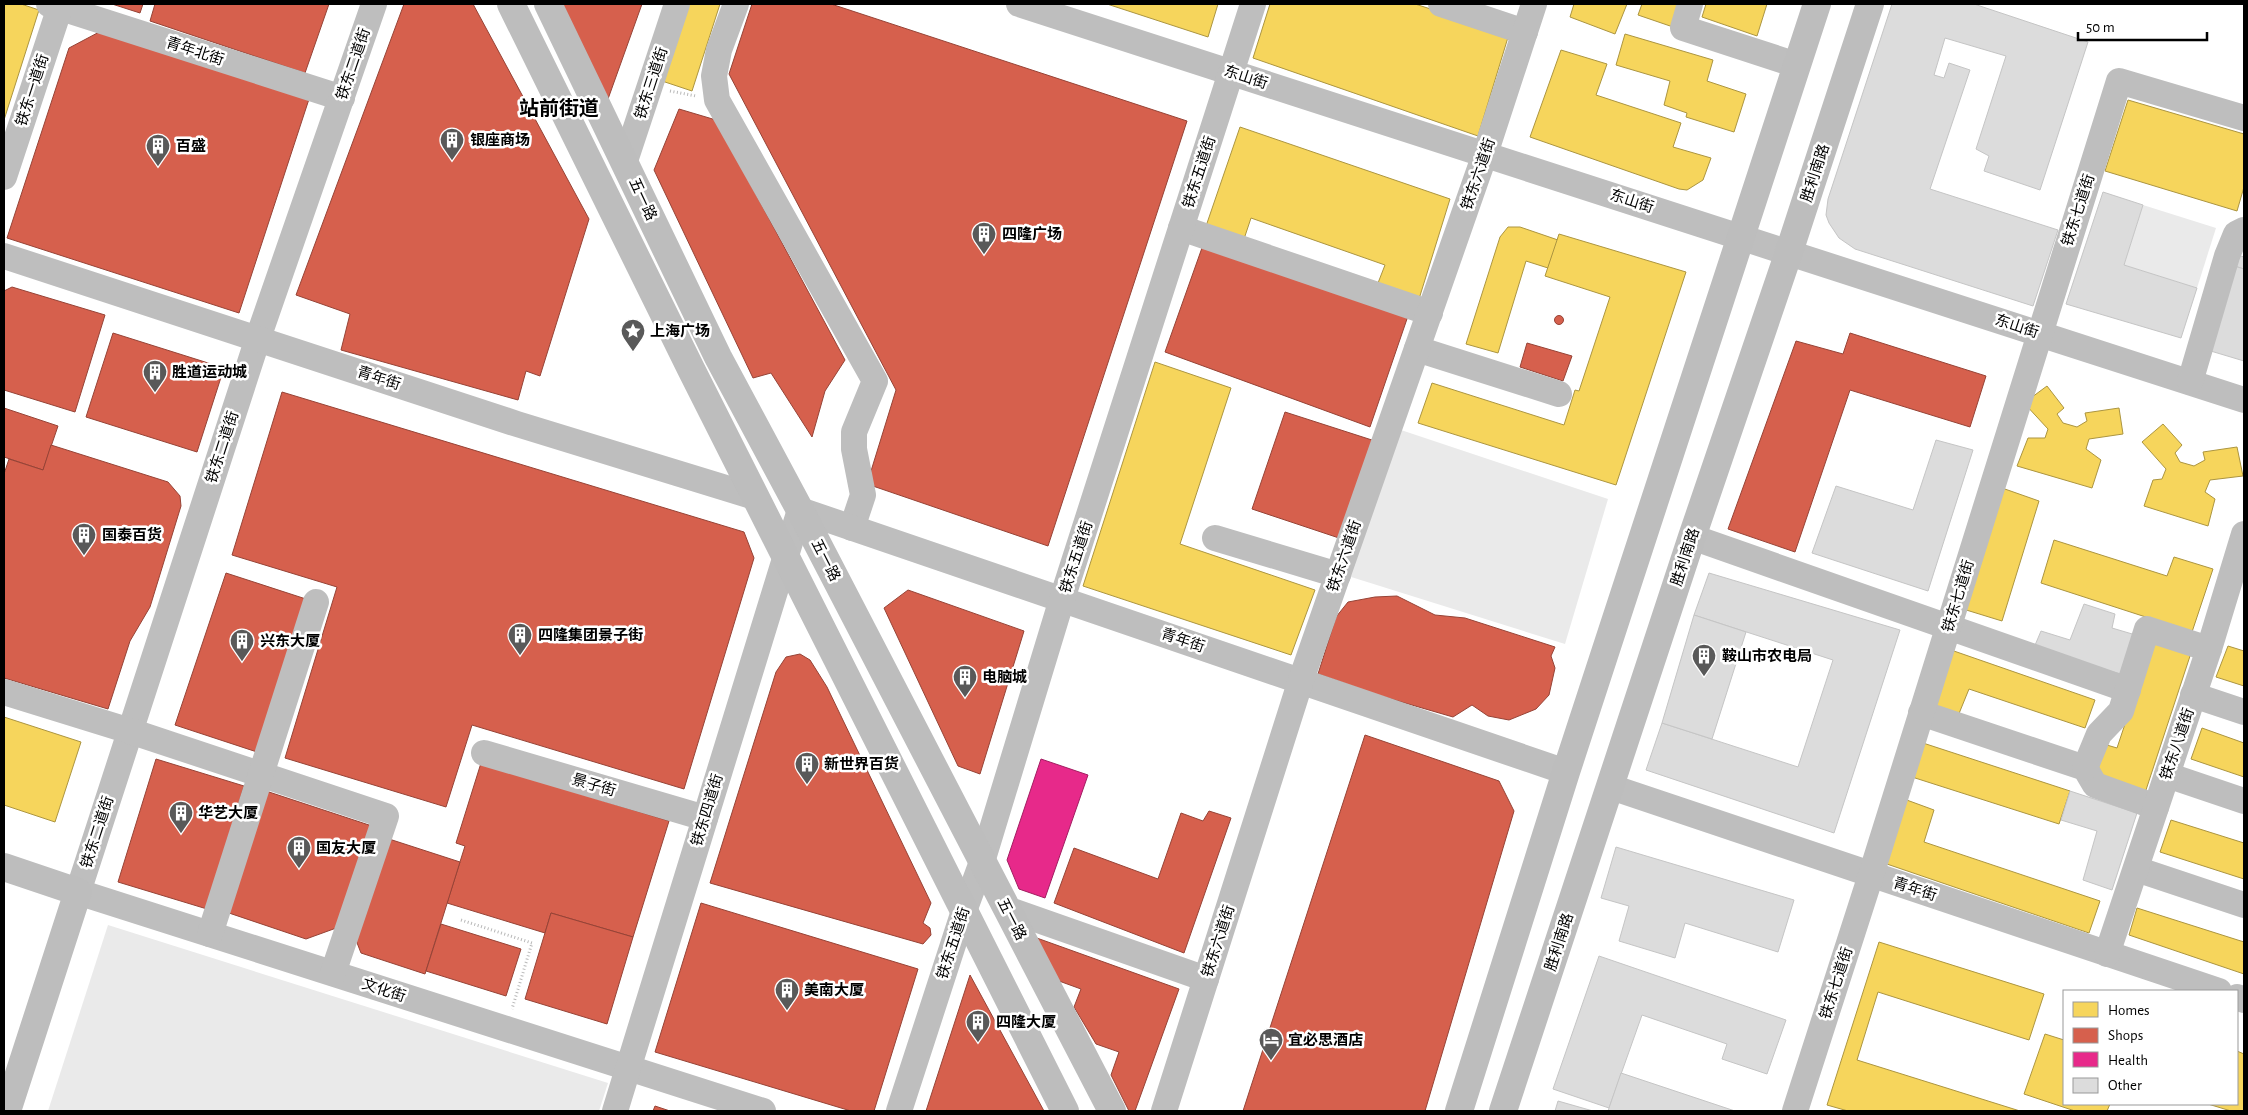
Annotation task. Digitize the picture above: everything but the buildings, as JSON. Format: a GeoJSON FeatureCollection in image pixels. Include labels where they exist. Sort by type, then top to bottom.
{"type":"FeatureCollection","features":[{"type":"Feature","properties":{"kind":"main road"},"geometry":{"type":"LineString","coordinates":[[511,4],[785,556],[1065,1111]]}},
{"type":"Feature","properties":{"kind":"main road","name":"五一路"},"geometry":{"type":"LineString","coordinates":[[548,4],[718,357],[800,510],[1112,1111]]}},
{"type":"Feature","properties":{"kind":"main road"},"geometry":{"type":"LineString","coordinates":[[1459,1111],[1566,772],[1817,4]]}},
{"type":"Feature","properties":{"kind":"main road","name":"胜利南路"},"geometry":{"type":"LineString","coordinates":[[1503,1111],[1692,536],[1789,252],[1870,4]]}},
{"type":"Feature","properties":{"kind":"main road","name":"文化街"},"geometry":{"type":"LineString","coordinates":[[4,867],[78,892]]}},
{"type":"Feature","properties":{"kind":"main road"},"geometry":{"type":"LineString","coordinates":[[7,1111],[78,892]]}},
{"type":"Feature","properties":{"kind":"street","name":"铁东二道街"},"geometry":{"type":"LineString","coordinates":[[78,892],[258,338],[374,4]]}},
{"type":"Feature","properties":{"kind":"street","name":"铁东三道街"},"geometry":{"type":"LineString","coordinates":[[625,161],[677,4]]}},
{"type":"Feature","properties":{"kind":"street"},"geometry":{"type":"LineString","coordinates":[[736,4],[717,59],[714,76],[717,100],[875,381],[854,432],[854,449],[863,495],[852,528]]}},
{"type":"Feature","properties":{"kind":"street","name":"东山街"},"geometry":{"type":"LineString","coordinates":[[1020,4],[2244,400]]}},
{"type":"Feature","properties":{"kind":"street","name":"铁东五道街"},"geometry":{"type":"LineString","coordinates":[[899,1111],[964,910],[982,862],[1062,599],[1253,4]]}},
{"type":"Feature","properties":{"kind":"street"},"geometry":{"type":"LineString","coordinates":[[1442,4],[1525,32]]}},
{"type":"Feature","properties":{"kind":"street","name":"铁东六道街"},"geometry":{"type":"LineString","coordinates":[[1164,1111],[1301,680],[1485,154],[1534,4]]}},
{"type":"Feature","properties":{"kind":"street"},"geometry":{"type":"LineString","coordinates":[[1690,4],[1683,28],[1797,65]]}},
{"type":"Feature","properties":{"kind":"street","name":"青年北街"},"geometry":{"type":"LineString","coordinates":[[56,5],[342,98]]}},
{"type":"Feature","properties":{"kind":"street","name":"铁东一道街"},"geometry":{"type":"LineString","coordinates":[[4,177],[56,5]]}},
{"type":"Feature","properties":{"kind":"street","name":"铁东七道街"},"geometry":{"type":"LineString","coordinates":[[1795,1111],[1922,713],[2119,81],[2244,118]]}},
{"type":"Feature","properties":{"kind":"street"},"geometry":{"type":"LineString","coordinates":[[1181,228],[1430,313]]}},
{"type":"Feature","properties":{"kind":"street"},"geometry":{"type":"LineString","coordinates":[[2190,382],[2227,256],[2236,234],[2244,230]]}},
{"type":"Feature","properties":{"kind":"street","name":"青年街"},"geometry":{"type":"LineString","coordinates":[[4,256],[517,424],[755,496]]}},
{"type":"Feature","properties":{"kind":"street"},"geometry":{"type":"LineString","coordinates":[[1417,349],[1559,394]]}},
{"type":"Feature","properties":{"kind":"street","name":"青年街"},"geometry":{"type":"LineString","coordinates":[[800,510],[1566,772]]}},
{"type":"Feature","properties":{"kind":"street","name":"铁东四道街"},"geometry":{"type":"LineString","coordinates":[[615,1111],[800,510]]}},
{"type":"Feature","properties":{"kind":"street","name":"铁东八道街"},"geometry":{"type":"LineString","coordinates":[[2107,954],[2209,649],[2234,606],[2244,534]]}},
{"type":"Feature","properties":{"kind":"street"},"geometry":{"type":"LineString","coordinates":[[1692,536],[2128,690]]}},
{"type":"Feature","properties":{"kind":"street"},"geometry":{"type":"LineString","coordinates":[[1215,538],[1338,575]]}},
{"type":"Feature","properties":{"kind":"street"},"geometry":{"type":"LineString","coordinates":[[210,934],[316,602]]}},
{"type":"Feature","properties":{"kind":"street"},"geometry":{"type":"LineString","coordinates":[[2085,768],[2099,734],[2121,711],[2147,629],[2209,649]]}},
{"type":"Feature","properties":{"kind":"street"},"geometry":{"type":"LineString","coordinates":[[4,692],[130,730],[261,776],[386,816],[333,973]]}},
{"type":"Feature","properties":{"kind":"street"},"geometry":{"type":"LineString","coordinates":[[2194,695],[2244,712]]}},
{"type":"Feature","properties":{"kind":"street"},"geometry":{"type":"LineString","coordinates":[[1922,713],[2085,768],[2095,785],[2156,807]]}},
{"type":"Feature","properties":{"kind":"street","name":"景子街"},"geometry":{"type":"LineString","coordinates":[[484,752],[705,818]]}},
{"type":"Feature","properties":{"kind":"street"},"geometry":{"type":"LineString","coordinates":[[2167,775],[2244,801]]}},
{"type":"Feature","properties":{"kind":"street","name":"青年街"},"geometry":{"type":"LineString","coordinates":[[1611,787],[2216,990]]}},
{"type":"Feature","properties":{"kind":"street"},"geometry":{"type":"LineString","coordinates":[[2136,869],[2244,905]]}},
{"type":"Feature","properties":{"kind":"street","name":"文化街"},"geometry":{"type":"LineString","coordinates":[[78,892],[764,1111]]}},
{"type":"Feature","properties":{"kind":"street"},"geometry":{"type":"LineString","coordinates":[[1007,909],[1206,979]]}},
{"type":"Feature","properties":{"kind":"path"},"geometry":{"type":"LineString","coordinates":[[650,87],[717,100]]}},
{"type":"Feature","properties":{"kind":"path"},"geometry":{"type":"LineString","coordinates":[[461,920],[532,943],[506,1028]]}},
{"type":"Feature","properties":{"kind":"shaded area"},"geometry":{"type":"Polygon","coordinates":[[[2143,205],[2216,228],[2197,288],[2124,265],[2143,205]]]}},
{"type":"Feature","properties":{"kind":"shaded area"},"geometry":{"type":"Polygon","coordinates":[[[1398,429],[1608,499],[1565,644],[1348,576],[1398,429]]]}},
{"type":"Feature","properties":{"kind":"shaded area"},"geometry":{"type":"Polygon","coordinates":[[[108,925],[608,1083],[599,1111],[48,1111],[108,925]]]}},
{"type":"Feature","properties":{"kind":"place","name":"银座商场"},"geometry":{"type":"Point","coordinates":[452,161]}},
{"type":"Feature","properties":{"kind":"place","name":"百盛"},"geometry":{"type":"Point","coordinates":[158,167]}},
{"type":"Feature","properties":{"kind":"place","name":"四隆广场"},"geometry":{"type":"Point","coordinates":[984,255]}},
{"type":"Feature","properties":{"kind":"place","name":"上海广场"},"geometry":{"type":"Point","coordinates":[633,352]}},
{"type":"Feature","properties":{"kind":"place","name":"胜道运动城"},"geometry":{"type":"Point","coordinates":[155,393]}},
{"type":"Feature","properties":{"kind":"place","name":"国泰百货"},"geometry":{"type":"Point","coordinates":[84,556]}},
{"type":"Feature","properties":{"kind":"place","name":"四隆集团景子街"},"geometry":{"type":"Point","coordinates":[520,656]}},
{"type":"Feature","properties":{"kind":"place","name":"兴东大厦"},"geometry":{"type":"Point","coordinates":[242,662]}},
{"type":"Feature","properties":{"kind":"place","name":"鞍山市农电局"},"geometry":{"type":"Point","coordinates":[1704,677]}},
{"type":"Feature","properties":{"kind":"place","name":"电脑城"},"geometry":{"type":"Point","coordinates":[965,698]}},
{"type":"Feature","properties":{"kind":"place","name":"新世界百货"},"geometry":{"type":"Point","coordinates":[807,785]}},
{"type":"Feature","properties":{"kind":"place","name":"华艺大厦"},"geometry":{"type":"Point","coordinates":[181,834]}},
{"type":"Feature","properties":{"kind":"place","name":"国友大厦"},"geometry":{"type":"Point","coordinates":[299,869]}},
{"type":"Feature","properties":{"kind":"place","name":"美南大厦"},"geometry":{"type":"Point","coordinates":[787,1011]}},
{"type":"Feature","properties":{"kind":"place","name":"四隆大厦"},"geometry":{"type":"Point","coordinates":[978,1043]}},
{"type":"Feature","properties":{"kind":"place","name":"宜必思酒店"},"geometry":{"type":"Point","coordinates":[1271,1061]}},
{"type":"Feature","properties":{"kind":"district","name":"站前街道"},"geometry":{"type":"Point","coordinates":[559,108]}}]}
